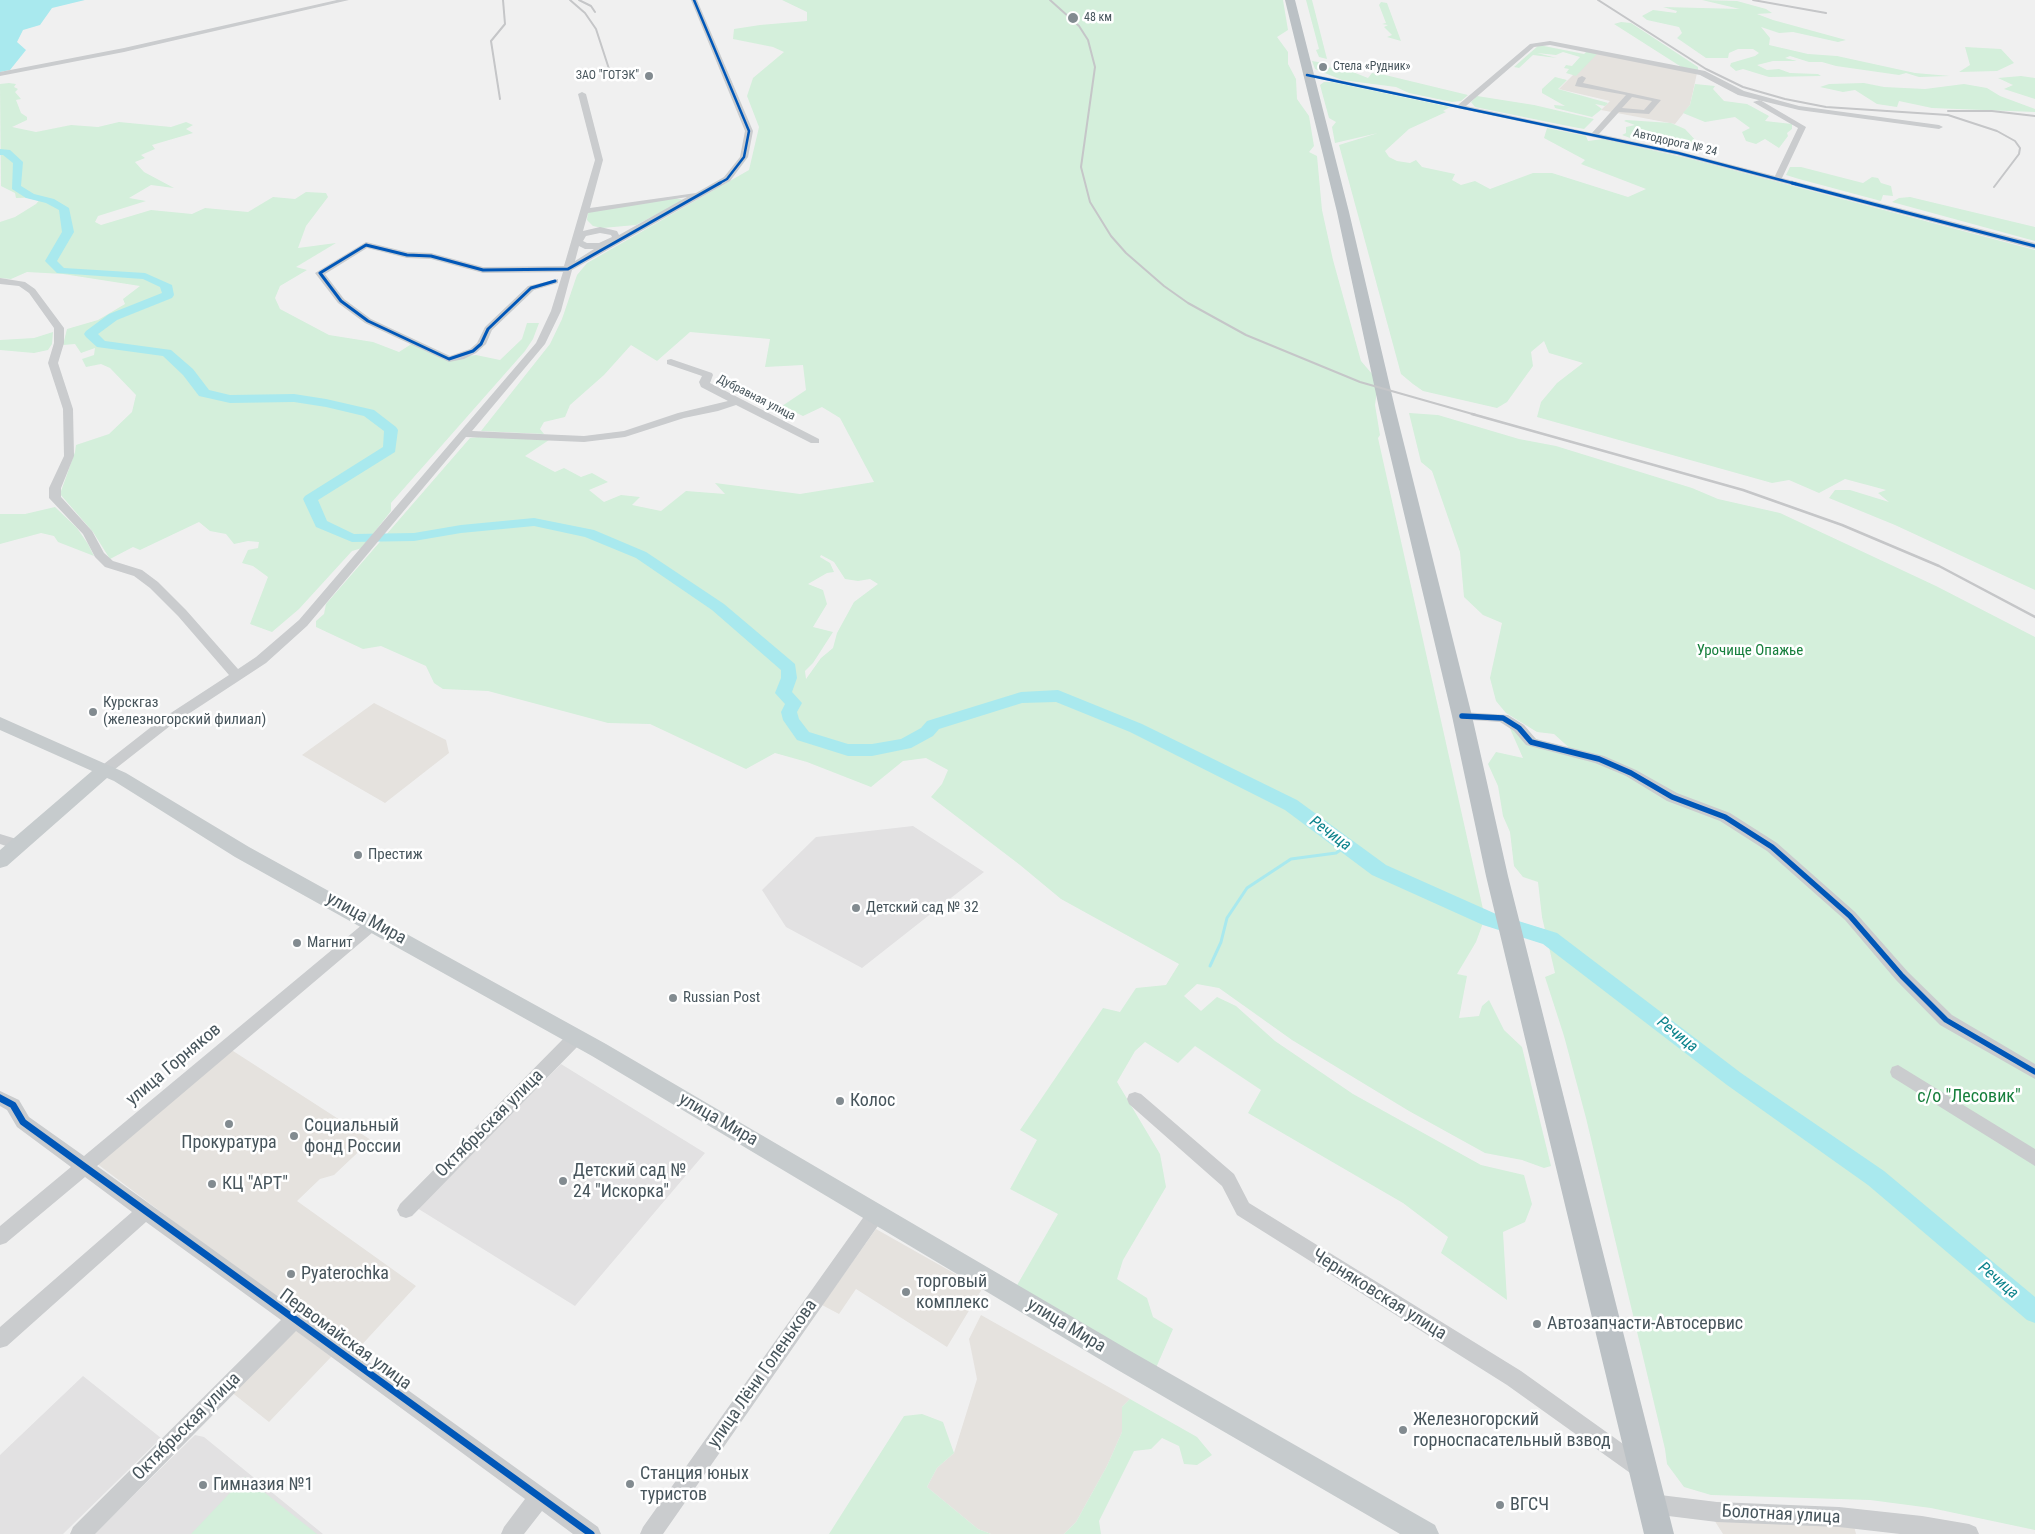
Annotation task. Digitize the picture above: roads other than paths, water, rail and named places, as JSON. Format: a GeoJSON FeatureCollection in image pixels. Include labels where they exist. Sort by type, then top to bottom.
{"type":"FeatureCollection","features":[{"type":"Feature","properties":{"kind":"highway"},"geometry":{"type":"LineString","coordinates":[[1290,0],[1307,75],[1343,212],[1387,408],[1462,716],[1500,885],[1659,1534]]}},
{"type":"Feature","properties":{"kind":"main road","name":"улица Мира"},"geometry":{"type":"LineString","coordinates":[[0,723],[105,770],[242,852],[374,923],[791,1162],[1125,1361],[1426,1534]]}},
{"type":"Feature","properties":{"kind":"main road"},"geometry":{"type":"LineString","coordinates":[[0,861],[105,770]]}},
{"type":"Feature","properties":{"kind":"street"},"geometry":{"type":"LineString","coordinates":[[0,74],[106,54],[346,0]]}},
{"type":"Feature","properties":{"kind":"street"},"geometry":{"type":"LineString","coordinates":[[578,238],[580,243],[588,246],[610,243],[727,179],[744,157],[749,131],[694,0]]}},
{"type":"Feature","properties":{"kind":"street"},"geometry":{"type":"LineString","coordinates":[[1460,107],[1527,49],[1541,43],[1592,50],[1702,73],[1748,95],[1773,112],[1802,127],[1777,179]]}},
{"type":"Feature","properties":{"kind":"street","name":"Автодорога № 24"},"geometry":{"type":"LineString","coordinates":[[1307,75],[1594,134],[2035,246]]}},
{"type":"Feature","properties":{"kind":"street"},"geometry":{"type":"LineString","coordinates":[[1582,78],[1578,84],[1657,100],[1646,112],[1616,110]]}},
{"type":"Feature","properties":{"kind":"street"},"geometry":{"type":"LineString","coordinates":[[105,770],[165,723],[261,660],[302,623],[540,344],[556,311],[599,160],[582,94]]}},
{"type":"Feature","properties":{"kind":"street"},"geometry":{"type":"LineString","coordinates":[[1594,134],[1631,95]]}},
{"type":"Feature","properties":{"kind":"street"},"geometry":{"type":"LineString","coordinates":[[1748,95],[1821,112],[1939,127]]}},
{"type":"Feature","properties":{"kind":"street"},"geometry":{"type":"LineString","coordinates":[[586,211],[701,193]]}},
{"type":"Feature","properties":{"kind":"street"},"geometry":{"type":"LineString","coordinates":[[555,281],[531,288],[488,329],[481,344],[473,352],[460,357],[449,358],[388,332],[368,321],[341,301],[331,291],[320,274],[322,270],[366,245],[407,255],[430,256],[483,270],[568,269],[616,239],[617,235],[591,227],[582,221]]}},
{"type":"Feature","properties":{"kind":"street"},"geometry":{"type":"LineString","coordinates":[[578,238],[588,232],[629,228],[653,221]]}},
{"type":"Feature","properties":{"kind":"street"},"geometry":{"type":"LineString","coordinates":[[0,281],[22,284],[32,291],[59,328],[59,343],[53,363],[68,409],[69,456],[56,488],[55,498],[88,533],[99,555],[109,564],[138,573],[154,585],[182,613],[237,676]]}},
{"type":"Feature","properties":{"kind":"street","name":"Дубравная улица"},"geometry":{"type":"LineString","coordinates":[[671,362],[708,375],[704,382],[705,385],[734,402],[815,441]]}},
{"type":"Feature","properties":{"kind":"street"},"geometry":{"type":"LineString","coordinates":[[465,434],[584,440],[625,434],[682,415],[714,410],[734,402]]}},
{"type":"Feature","properties":{"kind":"street"},"geometry":{"type":"LineString","coordinates":[[1462,716],[1503,718],[1519,728],[1531,742],[1599,759],[1631,773],[1672,798],[1726,817],[1772,847],[1850,916],[1902,976],[1946,1020],[2035,1072]]}},
{"type":"Feature","properties":{"kind":"street"},"geometry":{"type":"LineString","coordinates":[[0,839],[18,845]]}},
{"type":"Feature","properties":{"kind":"street","name":"улица Горняков"},"geometry":{"type":"LineString","coordinates":[[0,1237],[374,923]]}},
{"type":"Feature","properties":{"kind":"street","name":"Октябрьская улица"},"geometry":{"type":"LineString","coordinates":[[406,1210],[575,1038]]}},
{"type":"Feature","properties":{"kind":"street"},"geometry":{"type":"LineString","coordinates":[[1898,1072],[2035,1158]]}},
{"type":"Feature","properties":{"kind":"street","name":"Первомайская улица"},"geometry":{"type":"LineString","coordinates":[[0,1098],[13,1106],[23,1122],[147,1210],[294,1320],[591,1534]]}},
{"type":"Feature","properties":{"kind":"street","name":"Черняковская улица"},"geometry":{"type":"LineString","coordinates":[[1135,1099],[1228,1180],[1243,1209],[1514,1378],[1643,1470]]}},
{"type":"Feature","properties":{"kind":"street"},"geometry":{"type":"LineString","coordinates":[[0,1339],[147,1210]]}},
{"type":"Feature","properties":{"kind":"street","name":"улица Лёни Голенькова"},"geometry":{"type":"LineString","coordinates":[[650,1534],[876,1214]]}},
{"type":"Feature","properties":{"kind":"street","name":"Октябрьская улица"},"geometry":{"type":"LineString","coordinates":[[80,1534],[294,1320]]}},
{"type":"Feature","properties":{"kind":"street"},"geometry":{"type":"LineString","coordinates":[[511,1534],[540,1497]]}},
{"type":"Feature","properties":{"kind":"street","name":"Болотная улица"},"geometry":{"type":"LineString","coordinates":[[1652,1504],[1717,1512],[1839,1517],[1922,1526],[1969,1534]]}},
{"type":"Feature","properties":{"kind":"water"},"geometry":{"type":"Polygon","coordinates":[[[0,0],[85,0],[52,8],[40,25],[23,30],[17,42],[26,50],[10,70],[0,72],[0,0]]]}},
{"type":"Feature","properties":{"kind":"waterway","name":"Речица"},"geometry":{"type":"LineString","coordinates":[[0,152],[6,152],[18,162],[16,187],[30,196],[50,201],[64,208],[68,232],[51,261],[61,271],[145,276],[166,285],[168,295],[113,317],[90,334],[101,344],[167,353],[188,372],[204,393],[230,399],[294,398],[326,403],[369,413],[391,430],[390,449],[310,499],[321,524],[352,538],[414,537],[461,529],[534,522],[589,533],[641,555],[718,607],[789,668],[789,678],[783,693],[794,703],[789,712],[791,720],[803,736],[848,750],[872,750],[905,744],[927,732],[933,725],[1021,698],[1058,696],[1136,728],[1291,805],[1345,847],[1379,870],[1490,920],[1550,938],[1734,1079],[1876,1178],[2035,1312]]}},
{"type":"Feature","properties":{"kind":"waterway","name":"Речица"},"geometry":{"type":"LineString","coordinates":[[1210,966],[1221,942],[1227,918],[1247,888],[1291,859],[1336,853],[1345,847]]}},
{"type":"Feature","properties":{"kind":"railway"},"geometry":{"type":"LineString","coordinates":[[500,99],[491,41],[505,24],[503,0]]}},
{"type":"Feature","properties":{"kind":"railway"},"geometry":{"type":"LineString","coordinates":[[570,0],[585,13],[596,29],[610,72]]}},
{"type":"Feature","properties":{"kind":"railway"},"geometry":{"type":"LineString","coordinates":[[579,0],[591,6],[595,12]]}},
{"type":"Feature","properties":{"kind":"railway"},"geometry":{"type":"LineString","coordinates":[[1050,0],[1079,26],[1088,40],[1095,67],[1081,167],[1090,202],[1111,236],[1126,253],[1164,286],[1188,303],[1246,335],[1360,382],[1476,415]]}},
{"type":"Feature","properties":{"kind":"railway"},"geometry":{"type":"LineString","coordinates":[[1598,0],[1706,69],[1743,87],[1785,99],[1826,107],[1948,115],[1997,131],[2015,141],[2020,148],[2019,154],[1994,187]]}},
{"type":"Feature","properties":{"kind":"railway"},"geometry":{"type":"LineString","coordinates":[[1753,0],[1826,13]]}},
{"type":"Feature","properties":{"kind":"railway"},"geometry":{"type":"LineString","coordinates":[[1948,111],[1992,111],[2035,116]]}},
{"type":"Feature","properties":{"kind":"railway"},"geometry":{"type":"LineString","coordinates":[[1472,414],[1743,490],[1842,525],[1939,566],[2035,617]]}},
{"type":"Feature","properties":{"kind":"place","name":"48 км"},"geometry":{"type":"Point","coordinates":[1073,18]}},
{"type":"Feature","properties":{"kind":"place","name":"Стела «Рудник»"},"geometry":{"type":"Point","coordinates":[1323,67]}},
{"type":"Feature","properties":{"kind":"place","name":"ЗАО \"ГОТЭК\""},"geometry":{"type":"Point","coordinates":[649,76]}},
{"type":"Feature","properties":{"kind":"place","name":"Курскгаз (железногорский филиал)"},"geometry":{"type":"Point","coordinates":[93,712]}},
{"type":"Feature","properties":{"kind":"place","name":"Престиж"},"geometry":{"type":"Point","coordinates":[358,855]}},
{"type":"Feature","properties":{"kind":"place","name":"Детский сад № 32"},"geometry":{"type":"Point","coordinates":[856,908]}},
{"type":"Feature","properties":{"kind":"place","name":"Магнит"},"geometry":{"type":"Point","coordinates":[297,943]}},
{"type":"Feature","properties":{"kind":"place","name":"Russian Post"},"geometry":{"type":"Point","coordinates":[673,998]}},
{"type":"Feature","properties":{"kind":"place","name":"Колос"},"geometry":{"type":"Point","coordinates":[840,1101]}},
{"type":"Feature","properties":{"kind":"place","name":"Прокуратура"},"geometry":{"type":"Point","coordinates":[229,1124]}},
{"type":"Feature","properties":{"kind":"place","name":"Социальный фонд России"},"geometry":{"type":"Point","coordinates":[294,1136]}},
{"type":"Feature","properties":{"kind":"place","name":"Детский сад № 24 \"Искорка\""},"geometry":{"type":"Point","coordinates":[563,1181]}},
{"type":"Feature","properties":{"kind":"place","name":"КЦ \"АРТ\""},"geometry":{"type":"Point","coordinates":[212,1184]}},
{"type":"Feature","properties":{"kind":"place","name":"Pyaterochka"},"geometry":{"type":"Point","coordinates":[291,1274]}},
{"type":"Feature","properties":{"kind":"place","name":"торговый комплекс"},"geometry":{"type":"Point","coordinates":[906,1292]}},
{"type":"Feature","properties":{"kind":"place","name":"Автозапчасти-Автосервис"},"geometry":{"type":"Point","coordinates":[1537,1324]}},
{"type":"Feature","properties":{"kind":"place","name":"Железногорский горноспасательный взвод"},"geometry":{"type":"Point","coordinates":[1403,1430]}},
{"type":"Feature","properties":{"kind":"place","name":"Станция юных туристов"},"geometry":{"type":"Point","coordinates":[630,1484]}},
{"type":"Feature","properties":{"kind":"place","name":"Гимназия №1"},"geometry":{"type":"Point","coordinates":[203,1485]}},
{"type":"Feature","properties":{"kind":"place","name":"ВГСЧ"},"geometry":{"type":"Point","coordinates":[1500,1505]}},
{"type":"Feature","properties":{"kind":"park label","name":"Урочище Опажье"},"geometry":{"type":"Point","coordinates":[1750,651]}},
{"type":"Feature","properties":{"kind":"park label","name":"с/о \"Лесовик\""},"geometry":{"type":"Point","coordinates":[1969,1097]}}]}
